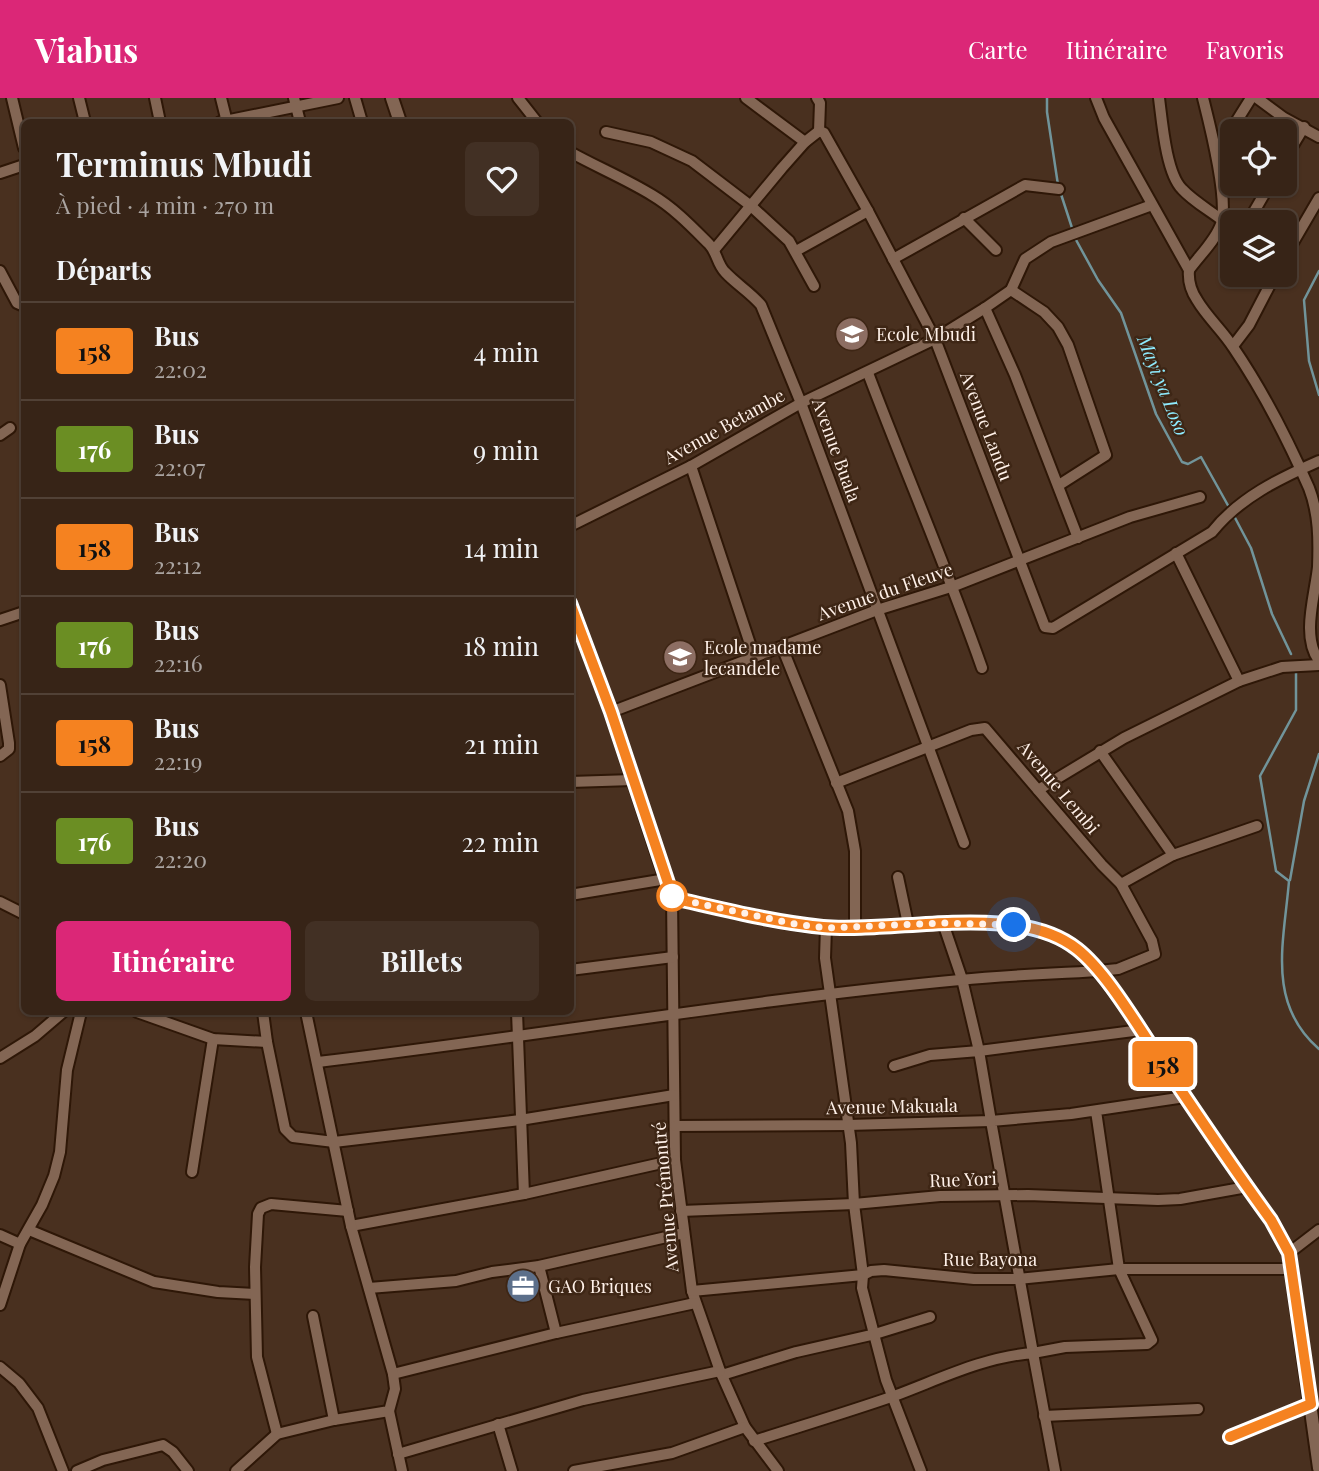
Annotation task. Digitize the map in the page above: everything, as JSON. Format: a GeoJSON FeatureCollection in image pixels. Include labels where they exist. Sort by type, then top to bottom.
{"type":"FeatureCollection","features":[{"type":"Feature","properties":{"kind":"street"},"geometry":{"type":"LineString","coordinates":[[0,99],[6,98]]}},
{"type":"Feature","properties":{"kind":"street"},"geometry":{"type":"LineString","coordinates":[[12,98],[21,136]]}},
{"type":"Feature","properties":{"kind":"street"},"geometry":{"type":"LineString","coordinates":[[79,98],[84,119]]}},
{"type":"Feature","properties":{"kind":"street"},"geometry":{"type":"LineString","coordinates":[[155,98],[159,119]]}},
{"type":"Feature","properties":{"kind":"street"},"geometry":{"type":"LineString","coordinates":[[222,98],[224,119]]}},
{"type":"Feature","properties":{"kind":"street"},"geometry":{"type":"LineString","coordinates":[[235,119],[295,103],[338,98]]}},
{"type":"Feature","properties":{"kind":"street"},"geometry":{"type":"LineString","coordinates":[[355,98],[361,119]]}},
{"type":"Feature","properties":{"kind":"street"},"geometry":{"type":"LineString","coordinates":[[392,98],[399,119]]}},
{"type":"Feature","properties":{"kind":"street"},"geometry":{"type":"LineString","coordinates":[[518,98],[535,119]]}},
{"type":"Feature","properties":{"kind":"street"},"geometry":{"type":"LineString","coordinates":[[746,98],[805,142]]}},
{"type":"Feature","properties":{"kind":"street"},"geometry":{"type":"LineString","coordinates":[[714,250],[805,142],[819,131],[820,103],[817,98]]}},
{"type":"Feature","properties":{"kind":"street"},"geometry":{"type":"LineString","coordinates":[[1096,98],[1104,118],[1189,270]]}},
{"type":"Feature","properties":{"kind":"street"},"geometry":{"type":"LineString","coordinates":[[1159,98],[1164,142],[1175,179],[1180,188],[1220,218]]}},
{"type":"Feature","properties":{"kind":"street"},"geometry":{"type":"LineString","coordinates":[[1203,98],[1216,154],[1222,210]]}},
{"type":"Feature","properties":{"kind":"street"},"geometry":{"type":"LineString","coordinates":[[1216,154],[1251,98]]}},
{"type":"Feature","properties":{"kind":"street"},"geometry":{"type":"LineString","coordinates":[[1257,98],[1284,118],[1319,137]]}},
{"type":"Feature","properties":{"kind":"street"},"geometry":{"type":"LineString","coordinates":[[1297,139],[1304,127]]}},
{"type":"Feature","properties":{"kind":"street","name":"Avenue Landu"},"geometry":{"type":"LineString","coordinates":[[819,131],[824,133],[868,211],[934,339],[1043,624],[1048,629],[1176,554]]}},
{"type":"Feature","properties":{"kind":"street"},"geometry":{"type":"LineString","coordinates":[[606,132],[651,142],[692,161],[751,206],[789,241],[814,286]]}},
{"type":"Feature","properties":{"kind":"street","name":"Avenue Buala"},"geometry":{"type":"LineString","coordinates":[[574,154],[652,195],[685,220],[714,250],[721,268],[761,305],[801,404],[964,843]]}},
{"type":"Feature","properties":{"kind":"street"},"geometry":{"type":"LineString","coordinates":[[0,173],[21,166]]}},
{"type":"Feature","properties":{"kind":"street"},"geometry":{"type":"LineString","coordinates":[[893,259],[1025,185],[1059,189]]}},
{"type":"Feature","properties":{"kind":"street"},"geometry":{"type":"LineString","coordinates":[[1297,236],[1319,198]]}},
{"type":"Feature","properties":{"kind":"street"},"geometry":{"type":"LineString","coordinates":[[1059,485],[1106,455],[1063,336],[1044,312],[1011,290],[1025,259],[1051,242],[1152,205]]}},
{"type":"Feature","properties":{"kind":"street"},"geometry":{"type":"LineString","coordinates":[[796,251],[868,211]]}},
{"type":"Feature","properties":{"kind":"street"},"geometry":{"type":"LineString","coordinates":[[964,218],[996,250]]}},
{"type":"Feature","properties":{"kind":"street"},"geometry":{"type":"LineString","coordinates":[[1038,790],[1100,751],[1239,681],[1282,667],[1319,663],[1312,651],[1310,633],[1318,567],[1317,509],[1285,436],[1233,346],[1197,300],[1188,280],[1189,270],[1220,225]]}},
{"type":"Feature","properties":{"kind":"street"},"geometry":{"type":"LineString","coordinates":[[1,275],[16,303],[21,305]]}},
{"type":"Feature","properties":{"kind":"street"},"geometry":{"type":"LineString","coordinates":[[1233,346],[1249,325],[1269,287]]}},
{"type":"Feature","properties":{"kind":"street","name":"Avenue Betambe"},"geometry":{"type":"LineString","coordinates":[[574,524],[691,466],[801,404],[934,339],[1011,290]]}},
{"type":"Feature","properties":{"kind":"street"},"geometry":{"type":"LineString","coordinates":[[985,308],[1059,485],[1078,538]]}},
{"type":"Feature","properties":{"kind":"street"},"geometry":{"type":"LineString","coordinates":[[867,373],[921,511],[954,586],[982,668]]}},
{"type":"Feature","properties":{"kind":"street"},"geometry":{"type":"LineString","coordinates":[[0,435],[10,428]]}},
{"type":"Feature","properties":{"kind":"street"},"geometry":{"type":"LineString","coordinates":[[1239,681],[1176,554],[1212,531],[1224,516],[1263,489],[1319,461]]}},
{"type":"Feature","properties":{"kind":"street"},"geometry":{"type":"LineString","coordinates":[[691,466],[754,656]]}},
{"type":"Feature","properties":{"kind":"street","name":"Avenue du Fleuve"},"geometry":{"type":"LineString","coordinates":[[611,712],[877,610],[954,586],[1130,517],[1199,497]]}},
{"type":"Feature","properties":{"kind":"street"},"geometry":{"type":"LineString","coordinates":[[0,620],[21,612]]}},
{"type":"Feature","properties":{"kind":"street"},"geometry":{"type":"LineString","coordinates":[[574,614],[611,712],[673,898],[826,928],[943,923],[1030,928],[1054,936],[1077,949],[1098,971],[1271,1220],[1289,1253],[1319,1468]]}},
{"type":"Feature","properties":{"kind":"street"},"geometry":{"type":"LineString","coordinates":[[782,647],[848,811],[855,851],[855,926]]}},
{"type":"Feature","properties":{"kind":"street"},"geometry":{"type":"LineString","coordinates":[[0,685],[9,749],[0,756]]}},
{"type":"Feature","properties":{"kind":"street","name":"Avenue Lembi"},"geometry":{"type":"LineString","coordinates":[[836,783],[971,730],[985,728],[1121,884],[1152,941],[1155,954],[1118,969],[1098,971]]}},
{"type":"Feature","properties":{"kind":"street"},"geometry":{"type":"LineString","coordinates":[[1100,751],[1173,855]]}},
{"type":"Feature","properties":{"kind":"street"},"geometry":{"type":"LineString","coordinates":[[574,782],[633,780]]}},
{"type":"Feature","properties":{"kind":"street"},"geometry":{"type":"LineString","coordinates":[[1121,884],[1173,855],[1257,826]]}},
{"type":"Feature","properties":{"kind":"street"},"geometry":{"type":"LineString","coordinates":[[898,877],[908,924]]}},
{"type":"Feature","properties":{"kind":"street"},"geometry":{"type":"LineString","coordinates":[[574,894],[666,879]]}},
{"type":"Feature","properties":{"kind":"street","name":"Avenue Prémontré"},"geometry":{"type":"LineString","coordinates":[[673,898],[675,1160],[692,1291],[721,1373],[745,1427],[769,1466],[778,1471]]}},
{"type":"Feature","properties":{"kind":"street"},"geometry":{"type":"LineString","coordinates":[[0,902],[21,912]]}},
{"type":"Feature","properties":{"kind":"street"},"geometry":{"type":"LineString","coordinates":[[943,923],[962,979],[979,1051],[1018,1279],[1055,1471]]}},
{"type":"Feature","properties":{"kind":"street"},"geometry":{"type":"LineString","coordinates":[[826,928],[825,958],[848,1125],[863,1275],[862,1288],[886,1380],[921,1471]]}},
{"type":"Feature","properties":{"kind":"street"},"geometry":{"type":"LineString","coordinates":[[574,970],[673,957]]}},
{"type":"Feature","properties":{"kind":"street"},"geometry":{"type":"LineString","coordinates":[[318,1062],[674,1014],[962,979],[1098,971]]}},
{"type":"Feature","properties":{"kind":"street"},"geometry":{"type":"LineString","coordinates":[[0,1058],[35,1036],[60,1015]]}},
{"type":"Feature","properties":{"kind":"street"},"geometry":{"type":"LineString","coordinates":[[0,1305],[20,1244],[54,1176],[60,1152],[67,1070],[80,1015]]}},
{"type":"Feature","properties":{"kind":"street"},"geometry":{"type":"LineString","coordinates":[[145,1015],[213,1039],[267,1042]]}},
{"type":"Feature","properties":{"kind":"street"},"geometry":{"type":"LineString","coordinates":[[263,1015],[288,1134],[298,1138],[334,1142],[520,1120],[674,1095]]}},
{"type":"Feature","properties":{"kind":"street"},"geometry":{"type":"LineString","coordinates":[[307,1015],[351,1226],[393,1374],[395,1389],[389,1411],[402,1471]]}},
{"type":"Feature","properties":{"kind":"street"},"geometry":{"type":"LineString","coordinates":[[517,1015],[524,1194]]}},
{"type":"Feature","properties":{"kind":"street"},"geometry":{"type":"LineString","coordinates":[[894,1066],[930,1055],[1141,1030]]}},
{"type":"Feature","properties":{"kind":"street"},"geometry":{"type":"LineString","coordinates":[[192,1172],[213,1039]]}},
{"type":"Feature","properties":{"kind":"street","name":"Avenue Makuala"},"geometry":{"type":"LineString","coordinates":[[675,1126],[991,1121],[1097,1111],[1185,1097]]}},
{"type":"Feature","properties":{"kind":"street"},"geometry":{"type":"LineString","coordinates":[[754,1441],[893,1396],[983,1361],[1065,1347],[1151,1342],[1151,1335],[1119,1269],[1097,1111]]}},
{"type":"Feature","properties":{"kind":"street"},"geometry":{"type":"LineString","coordinates":[[351,1226],[524,1194],[675,1160]]}},
{"type":"Feature","properties":{"kind":"street","name":"Rue Yori"},"geometry":{"type":"LineString","coordinates":[[681,1211],[854,1205],[940,1196],[1005,1195],[1135,1201],[1180,1199],[1247,1187]]}},
{"type":"Feature","properties":{"kind":"street"},"geometry":{"type":"LineString","coordinates":[[277,1434],[257,1357],[255,1294],[258,1213],[261,1208],[271,1204],[348,1211]]}},
{"type":"Feature","properties":{"kind":"street"},"geometry":{"type":"LineString","coordinates":[[29,1230],[154,1282],[218,1292],[255,1294]]}},
{"type":"Feature","properties":{"kind":"street"},"geometry":{"type":"LineString","coordinates":[[1289,1253],[1319,1230]]}},
{"type":"Feature","properties":{"kind":"street"},"geometry":{"type":"LineString","coordinates":[[369,1288],[456,1281],[492,1272],[539,1266],[684,1233]]}},
{"type":"Feature","properties":{"kind":"street"},"geometry":{"type":"LineString","coordinates":[[0,1236],[20,1244]]}},
{"type":"Feature","properties":{"kind":"street"},"geometry":{"type":"LineString","coordinates":[[539,1266],[556,1333]]}},
{"type":"Feature","properties":{"kind":"street","name":"Rue Bayona"},"geometry":{"type":"LineString","coordinates":[[692,1291],[863,1275],[884,1270],[974,1279],[1018,1279],[1119,1269],[1291,1269]]}},
{"type":"Feature","properties":{"kind":"street"},"geometry":{"type":"LineString","coordinates":[[393,1374],[556,1333],[695,1303]]}},
{"type":"Feature","properties":{"kind":"street"},"geometry":{"type":"LineString","coordinates":[[313,1316],[334,1420]]}},
{"type":"Feature","properties":{"kind":"street"},"geometry":{"type":"LineString","coordinates":[[398,1454],[583,1400],[721,1373],[821,1345],[875,1334],[929,1317]]}},
{"type":"Feature","properties":{"kind":"street"},"geometry":{"type":"LineString","coordinates":[[0,1367],[19,1382],[38,1408],[63,1471]]}},
{"type":"Feature","properties":{"kind":"street"},"geometry":{"type":"LineString","coordinates":[[1230,1437],[1311,1404]]}},
{"type":"Feature","properties":{"kind":"street"},"geometry":{"type":"LineString","coordinates":[[1044,1416],[1198,1409]]}},
{"type":"Feature","properties":{"kind":"street"},"geometry":{"type":"LineString","coordinates":[[236,1471],[277,1434],[334,1420],[389,1411]]}},
{"type":"Feature","properties":{"kind":"street"},"geometry":{"type":"LineString","coordinates":[[498,1424],[512,1471]]}},
{"type":"Feature","properties":{"kind":"street"},"geometry":{"type":"LineString","coordinates":[[574,1471],[672,1453],[745,1427]]}},
{"type":"Feature","properties":{"kind":"street"},"geometry":{"type":"LineString","coordinates":[[77,1471],[103,1460],[163,1445],[173,1452],[188,1471]]}},
{"type":"Feature","properties":{"kind":"waterway","name":"Mayi ya Loso"},"geometry":{"type":"LineString","coordinates":[[1047,98],[1058,185]]}},
{"type":"Feature","properties":{"kind":"waterway","name":"Mayi ya Loso"},"geometry":{"type":"LineString","coordinates":[[1060,191],[1073,231]]}},
{"type":"Feature","properties":{"kind":"waterway","name":"Mayi ya Loso"},"geometry":{"type":"LineString","coordinates":[[1075,238],[1098,280],[1121,313],[1156,414],[1182,462],[1188,464],[1201,457],[1230,509]]}},
{"type":"Feature","properties":{"kind":"waterway"},"geometry":{"type":"LineString","coordinates":[[1319,271],[1304,300],[1309,361],[1319,395]]}},
{"type":"Feature","properties":{"kind":"waterway","name":"Mayi ya Loso"},"geometry":{"type":"LineString","coordinates":[[1233,514],[1251,548],[1272,614],[1291,654]]}},
{"type":"Feature","properties":{"kind":"waterway","name":"Mayi ya Loso"},"geometry":{"type":"LineString","coordinates":[[1296,673],[1296,710],[1260,776],[1276,871],[1289,881],[1282,949],[1285,992],[1291,1012],[1302,1031],[1319,1049]]}},
{"type":"Feature","properties":{"kind":"waterway"},"geometry":{"type":"LineString","coordinates":[[1290,880],[1304,801],[1319,754]]}},
{"type":"Feature","properties":{"kind":"bus line","name":"158"},"geometry":{"type":"LineString","coordinates":[[574,614],[611,712],[673,898],[826,928],[943,923],[1014,925],[1062,940],[1077,949],[1098,971],[1271,1220],[1289,1253],[1311,1404],[1230,1437]]}},
{"type":"Feature","properties":{"kind":"place","name":"Ecole Mbudi"},"geometry":{"type":"Point","coordinates":[852,334]}},
{"type":"Feature","properties":{"kind":"place","name":"Ecole madame lecandele"},"geometry":{"type":"Point","coordinates":[680,657]}},
{"type":"Feature","properties":{"kind":"place","name":"GAO Briques"},"geometry":{"type":"Point","coordinates":[523,1286]}},
{"type":"Feature","properties":{"kind":"route"},"geometry":{"type":"LineString","coordinates":[[672,896],[795,924],[826,928],[943,923],[1014,925]]}}]}
